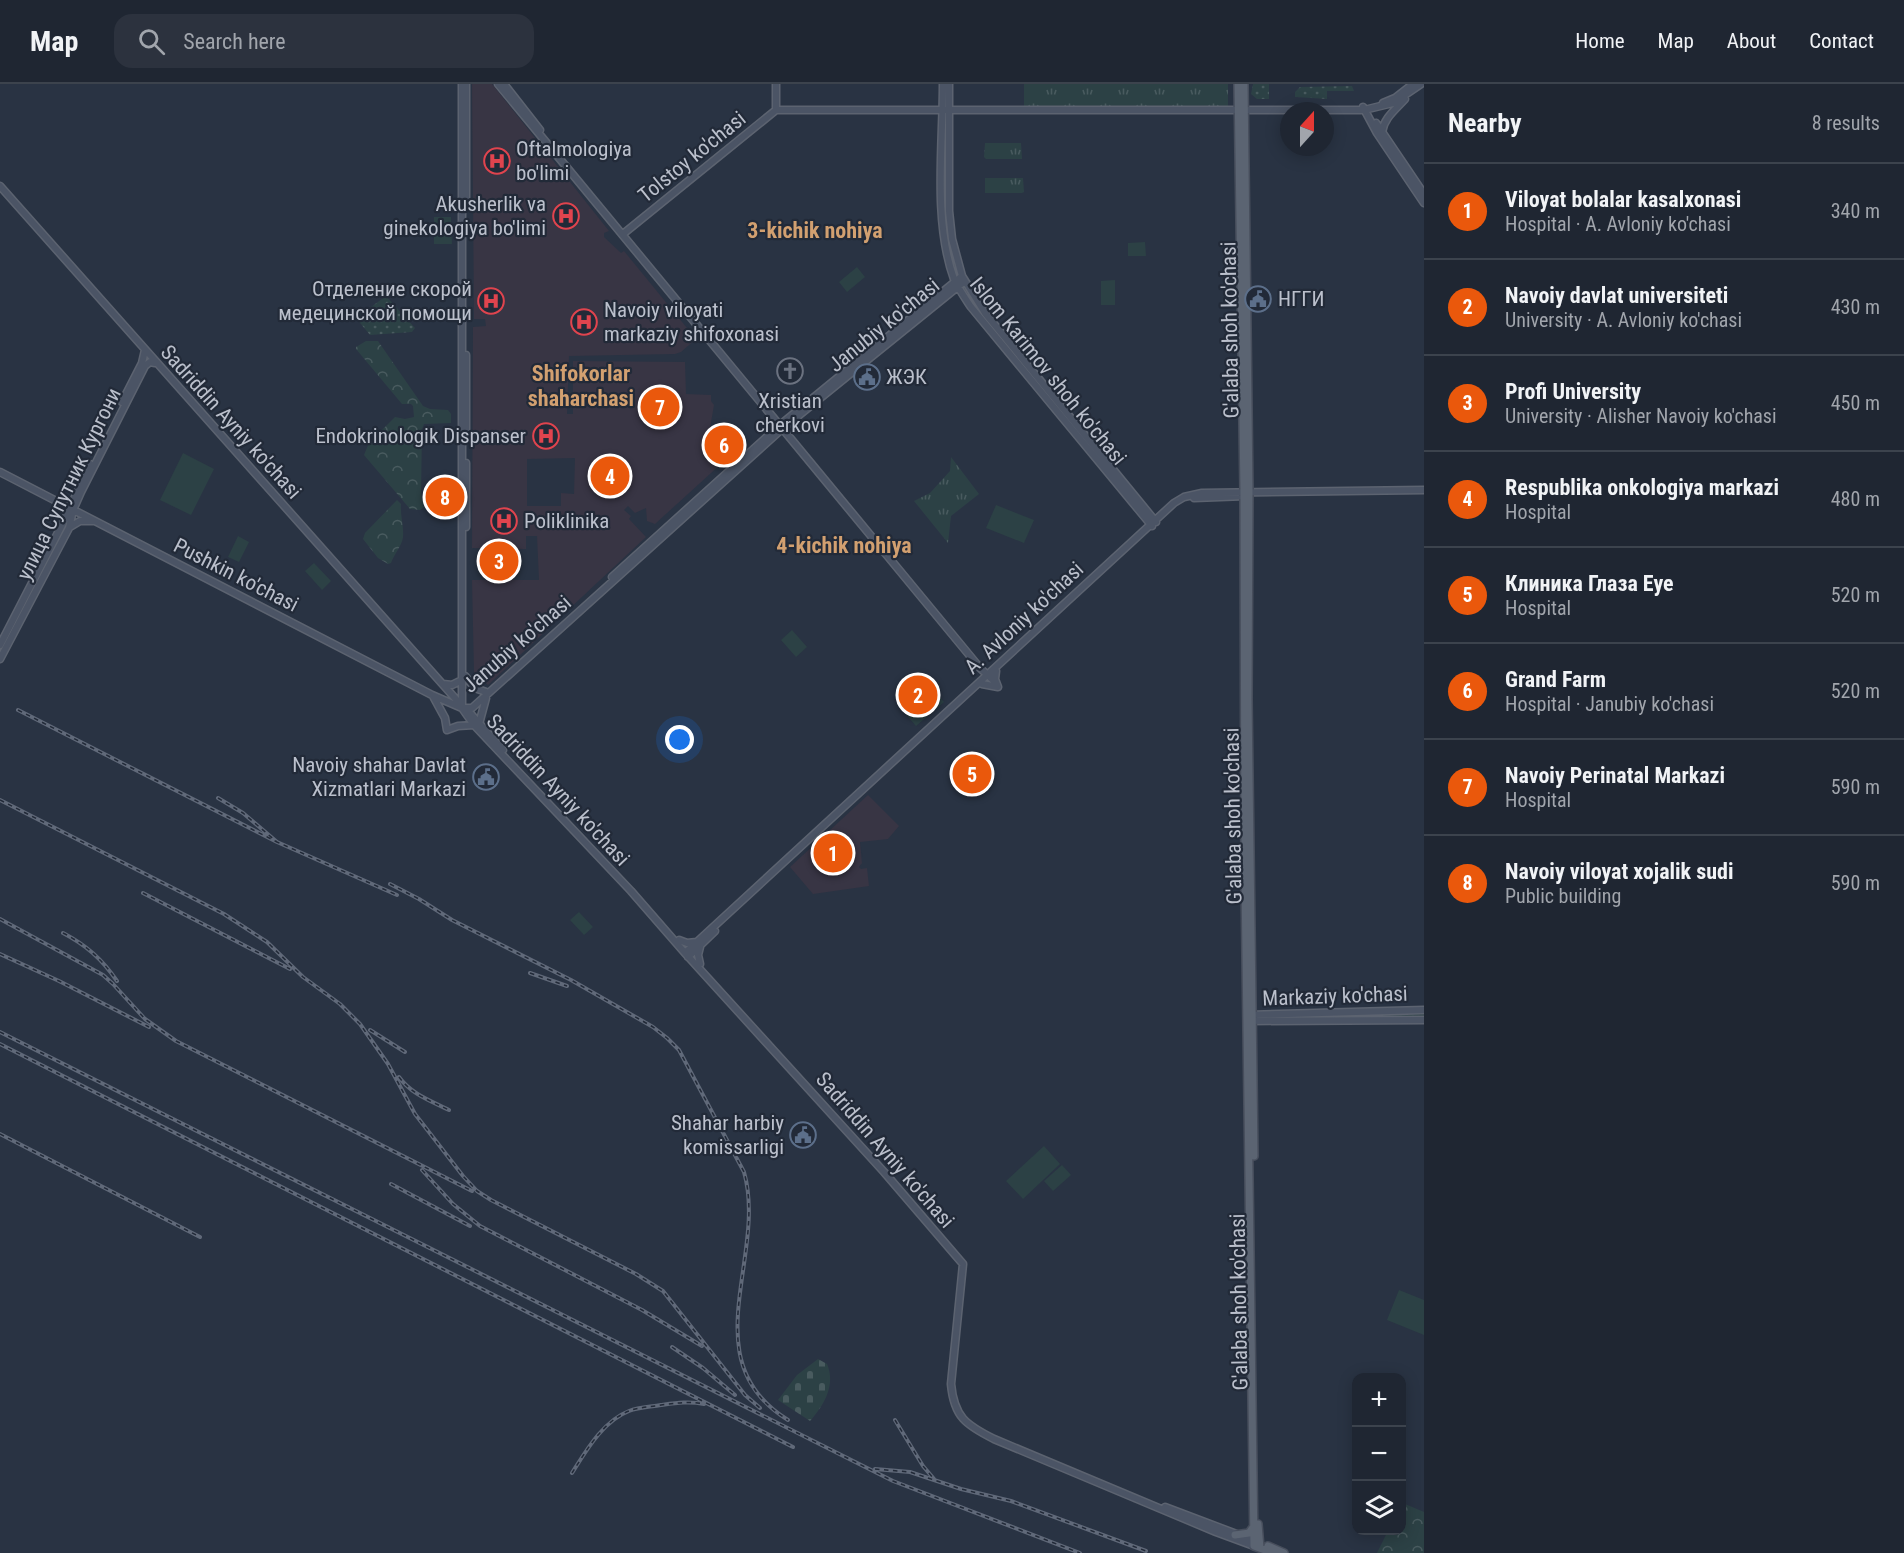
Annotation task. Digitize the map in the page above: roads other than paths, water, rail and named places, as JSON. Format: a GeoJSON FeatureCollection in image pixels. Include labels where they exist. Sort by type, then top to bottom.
{"type":"FeatureCollection","features":[{"type":"Feature","properties":{"kind":"main road"},"geometry":{"type":"LineString","coordinates":[[462,706],[464,678],[464,84]]}},
{"type":"Feature","properties":{"kind":"main road"},"geometry":{"type":"LineString","coordinates":[[498,84],[624,233]]}},
{"type":"Feature","properties":{"kind":"main road"},"geometry":{"type":"LineString","coordinates":[[504,84],[782,426],[989,672],[998,687],[981,682],[989,672]]}},
{"type":"Feature","properties":{"kind":"main road"},"geometry":{"type":"LineString","coordinates":[[776,84],[776,110]]}},
{"type":"Feature","properties":{"kind":"main road","name":"Islom Karimov shoh ko'chasi"},"geometry":{"type":"LineString","coordinates":[[943,84],[949,211],[952,239],[963,279],[985,313],[1153,523]]}},
{"type":"Feature","properties":{"kind":"main road","name":"Islom Karimov shoh ko'chasi"},"geometry":{"type":"LineString","coordinates":[[949,84],[941,211],[944,238],[956,283],[971,307],[1153,523]]}},
{"type":"Feature","properties":{"kind":"main road","name":"G'alaba shoh ko'chasi"},"geometry":{"type":"LineString","coordinates":[[1238,84],[1242,109]]}},
{"type":"Feature","properties":{"kind":"main road","name":"G'alaba shoh ko'chasi"},"geometry":{"type":"LineString","coordinates":[[1244,84],[1242,109],[1247,494],[1243,740],[1250,1018],[1257,1545]]}},
{"type":"Feature","properties":{"kind":"main road","name":"Tolstoy ko'chasi"},"geometry":{"type":"LineString","coordinates":[[1364,108],[1395,98],[1413,84]]}},
{"type":"Feature","properties":{"kind":"main road","name":"Tolstoy ko'chasi"},"geometry":{"type":"LineString","coordinates":[[624,233],[776,110],[1040,111],[1364,108],[1393,103],[1421,84]]}},
{"type":"Feature","properties":{"kind":"main road"},"geometry":{"type":"LineString","coordinates":[[1382,133],[1383,124],[1409,93]]}},
{"type":"Feature","properties":{"kind":"main road"},"geometry":{"type":"LineString","coordinates":[[1364,108],[1424,194]]}},
{"type":"Feature","properties":{"kind":"main road"},"geometry":{"type":"LineString","coordinates":[[1364,108],[1424,203]]}},
{"type":"Feature","properties":{"kind":"main road","name":"Sadriddin Ayniy ko'chasi"},"geometry":{"type":"LineString","coordinates":[[0,186],[476,724],[611,868],[964,1263]]}},
{"type":"Feature","properties":{"kind":"main road","name":"Janubiy ko'chasi"},"geometry":{"type":"LineString","coordinates":[[462,706],[487,694],[782,426],[963,279]]}},
{"type":"Feature","properties":{"kind":"main road"},"geometry":{"type":"LineString","coordinates":[[0,645],[144,364],[145,350]]}},
{"type":"Feature","properties":{"kind":"main road"},"geometry":{"type":"LineString","coordinates":[[144,364],[156,363]]}},
{"type":"Feature","properties":{"kind":"main road","name":"Pushkin ko'chasi"},"geometry":{"type":"LineString","coordinates":[[0,472],[432,695],[462,706]]}},
{"type":"Feature","properties":{"kind":"main road","name":"A. Avloniy ko'chasi"},"geometry":{"type":"LineString","coordinates":[[688,954],[981,682],[989,672],[1174,503],[1191,495],[1424,492]]}},
{"type":"Feature","properties":{"kind":"main road"},"geometry":{"type":"LineString","coordinates":[[54,500],[64,512],[64,521]]}},
{"type":"Feature","properties":{"kind":"main road","name":"улица Супутник Кургони"},"geometry":{"type":"LineString","coordinates":[[0,659],[69,528],[71,509]]}},
{"type":"Feature","properties":{"kind":"main road"},"geometry":{"type":"LineString","coordinates":[[69,528],[80,521],[95,521]]}},
{"type":"Feature","properties":{"kind":"main road"},"geometry":{"type":"LineString","coordinates":[[442,683],[452,685],[464,678]]}},
{"type":"Feature","properties":{"kind":"main road"},"geometry":{"type":"LineString","coordinates":[[432,695],[445,718],[447,730],[476,724],[487,694],[475,688],[464,678]]}},
{"type":"Feature","properties":{"kind":"main road","name":"Sadriddin Ayniy ko'chasi"},"geometry":{"type":"LineString","coordinates":[[476,724],[619,872],[679,940],[688,954],[700,964],[851,1130],[964,1263]]}},
{"type":"Feature","properties":{"kind":"main road"},"geometry":{"type":"LineString","coordinates":[[679,940],[699,944],[700,964]]}},
{"type":"Feature","properties":{"kind":"main road","name":"Markaziy ko'chasi"},"geometry":{"type":"LineString","coordinates":[[1250,1018],[1424,1010]]}},
{"type":"Feature","properties":{"kind":"main road","name":"Markaziy ko'chasi"},"geometry":{"type":"LineString","coordinates":[[1288,1017],[1424,1020]]}},
{"type":"Feature","properties":{"kind":"main road","name":"G'alaba shoh ko'chasi"},"geometry":{"type":"LineString","coordinates":[[1250,1018],[1254,1526],[1257,1545]]}},
{"type":"Feature","properties":{"kind":"main road"},"geometry":{"type":"LineString","coordinates":[[964,1263],[954,1383],[958,1407],[970,1422],[1005,1440],[1152,1503],[1235,1535],[1273,1553]]}},
{"type":"Feature","properties":{"kind":"main road"},"geometry":{"type":"LineString","coordinates":[[964,1263],[951,1384],[955,1408],[966,1423],[994,1439],[1206,1528],[1284,1553]]}},
{"type":"Feature","properties":{"kind":"main road"},"geometry":{"type":"LineString","coordinates":[[1235,1535],[1249,1533],[1254,1526]]}},
{"type":"Feature","properties":{"kind":"railway"},"geometry":{"type":"LineString","coordinates":[[18,710],[277,842]]}},
{"type":"Feature","properties":{"kind":"railway"},"geometry":{"type":"LineString","coordinates":[[218,798],[243,813],[277,842],[397,895]]}},
{"type":"Feature","properties":{"kind":"railway"},"geometry":{"type":"LineString","coordinates":[[0,800],[224,914],[267,942],[303,977],[340,1004],[360,1024],[388,1064],[415,1114],[477,1191],[636,1274],[663,1291],[745,1395],[760,1408]]}},
{"type":"Feature","properties":{"kind":"railway"},"geometry":{"type":"LineString","coordinates":[[390,884],[452,920],[571,980],[653,1027],[679,1050],[744,1172],[749,1204],[738,1337],[744,1368],[759,1396],[788,1420]]}},
{"type":"Feature","properties":{"kind":"railway"},"geometry":{"type":"LineString","coordinates":[[143,893],[290,969]]}},
{"type":"Feature","properties":{"kind":"railway"},"geometry":{"type":"LineString","coordinates":[[0,919],[103,975],[145,1019],[176,1041],[472,1191]]}},
{"type":"Feature","properties":{"kind":"railway"},"geometry":{"type":"LineString","coordinates":[[63,933],[93,953],[117,981]]}},
{"type":"Feature","properties":{"kind":"railway"},"geometry":{"type":"LineString","coordinates":[[0,954],[149,1027]]}},
{"type":"Feature","properties":{"kind":"railway"},"geometry":{"type":"LineString","coordinates":[[530,973],[567,986]]}},
{"type":"Feature","properties":{"kind":"railway"},"geometry":{"type":"LineString","coordinates":[[370,1030],[405,1052]]}},
{"type":"Feature","properties":{"kind":"railway"},"geometry":{"type":"LineString","coordinates":[[0,1032],[893,1481],[1080,1553]]}},
{"type":"Feature","properties":{"kind":"railway"},"geometry":{"type":"LineString","coordinates":[[0,1044],[793,1447]]}},
{"type":"Feature","properties":{"kind":"railway"},"geometry":{"type":"LineString","coordinates":[[399,1077],[415,1093],[449,1110]]}},
{"type":"Feature","properties":{"kind":"railway"},"geometry":{"type":"LineString","coordinates":[[0,1134],[200,1237]]}},
{"type":"Feature","properties":{"kind":"railway"},"geometry":{"type":"LineString","coordinates":[[422,1170],[453,1204],[480,1226],[642,1310],[702,1346]]}},
{"type":"Feature","properties":{"kind":"railway"},"geometry":{"type":"LineString","coordinates":[[391,1184],[470,1226]]}},
{"type":"Feature","properties":{"kind":"railway"},"geometry":{"type":"LineString","coordinates":[[672,1347],[703,1368],[735,1395]]}},
{"type":"Feature","properties":{"kind":"railway"},"geometry":{"type":"LineString","coordinates":[[572,1473],[603,1429],[620,1416],[645,1407],[683,1403],[704,1404]]}},
{"type":"Feature","properties":{"kind":"railway"},"geometry":{"type":"LineString","coordinates":[[895,1420],[923,1466],[934,1479]]}},
{"type":"Feature","properties":{"kind":"railway"},"geometry":{"type":"LineString","coordinates":[[875,1469],[910,1472],[961,1489],[1011,1501],[1146,1551]]}},
{"type":"Feature","properties":{"kind":"place","name":"Oftalmologiya bo'limi"},"geometry":{"type":"Point","coordinates":[497,161]}},
{"type":"Feature","properties":{"kind":"place","name":"Akusherlik va ginekologiya bo'limi"},"geometry":{"type":"Point","coordinates":[566,216]}},
{"type":"Feature","properties":{"kind":"place","name":"НГГИ"},"geometry":{"type":"Point","coordinates":[1258,299]}},
{"type":"Feature","properties":{"kind":"place","name":"Отделение скорой медецинской помощи"},"geometry":{"type":"Point","coordinates":[491,301]}},
{"type":"Feature","properties":{"kind":"place","name":"Navoiy viloyati markaziy shifoxonasi"},"geometry":{"type":"Point","coordinates":[584,322]}},
{"type":"Feature","properties":{"kind":"place","name":"Xristian cherkovi"},"geometry":{"type":"Point","coordinates":[790,371]}},
{"type":"Feature","properties":{"kind":"place","name":"ЖЭК"},"geometry":{"type":"Point","coordinates":[867,377]}},
{"type":"Feature","properties":{"kind":"place","name":"Navoiy Perinatal Markazi"},"geometry":{"type":"Point","coordinates":[660,407]}},
{"type":"Feature","properties":{"kind":"place","name":"Endokrinologik Dispanser"},"geometry":{"type":"Point","coordinates":[546,436]}},
{"type":"Feature","properties":{"kind":"place","name":"Grand Farm"},"geometry":{"type":"Point","coordinates":[724,445]}},
{"type":"Feature","properties":{"kind":"place","name":"Respublika onkologiya markazi"},"geometry":{"type":"Point","coordinates":[610,476]}},
{"type":"Feature","properties":{"kind":"place","name":"Navoiy viloyat xojalik sudi"},"geometry":{"type":"Point","coordinates":[445,497]}},
{"type":"Feature","properties":{"kind":"place","name":"Poliklinika"},"geometry":{"type":"Point","coordinates":[504,521]}},
{"type":"Feature","properties":{"kind":"place","name":"Profi University"},"geometry":{"type":"Point","coordinates":[499,561]}},
{"type":"Feature","properties":{"kind":"place","name":"Navoiy davlat universiteti"},"geometry":{"type":"Point","coordinates":[918,695]}},
{"type":"Feature","properties":{"kind":"place","name":"Клиника Глаза Eye"},"geometry":{"type":"Point","coordinates":[972,774]}},
{"type":"Feature","properties":{"kind":"place","name":"Navoiy shahar Davlat Xizmatlari Markazi"},"geometry":{"type":"Point","coordinates":[486,777]}},
{"type":"Feature","properties":{"kind":"place","name":"Viloyat bolalar kasalxonasi"},"geometry":{"type":"Point","coordinates":[833,853]}},
{"type":"Feature","properties":{"kind":"place","name":"Shahar harbiy komissarligi"},"geometry":{"type":"Point","coordinates":[803,1135]}},
{"type":"Feature","properties":{"kind":"district","name":"3-kichik nohiya"},"geometry":{"type":"Point","coordinates":[815,230]}},
{"type":"Feature","properties":{"kind":"district","name":"Shifokorlar shaharchasi"},"geometry":{"type":"Point","coordinates":[581,386]}},
{"type":"Feature","properties":{"kind":"district","name":"4-kichik nohiya"},"geometry":{"type":"Point","coordinates":[844,545]}}]}
